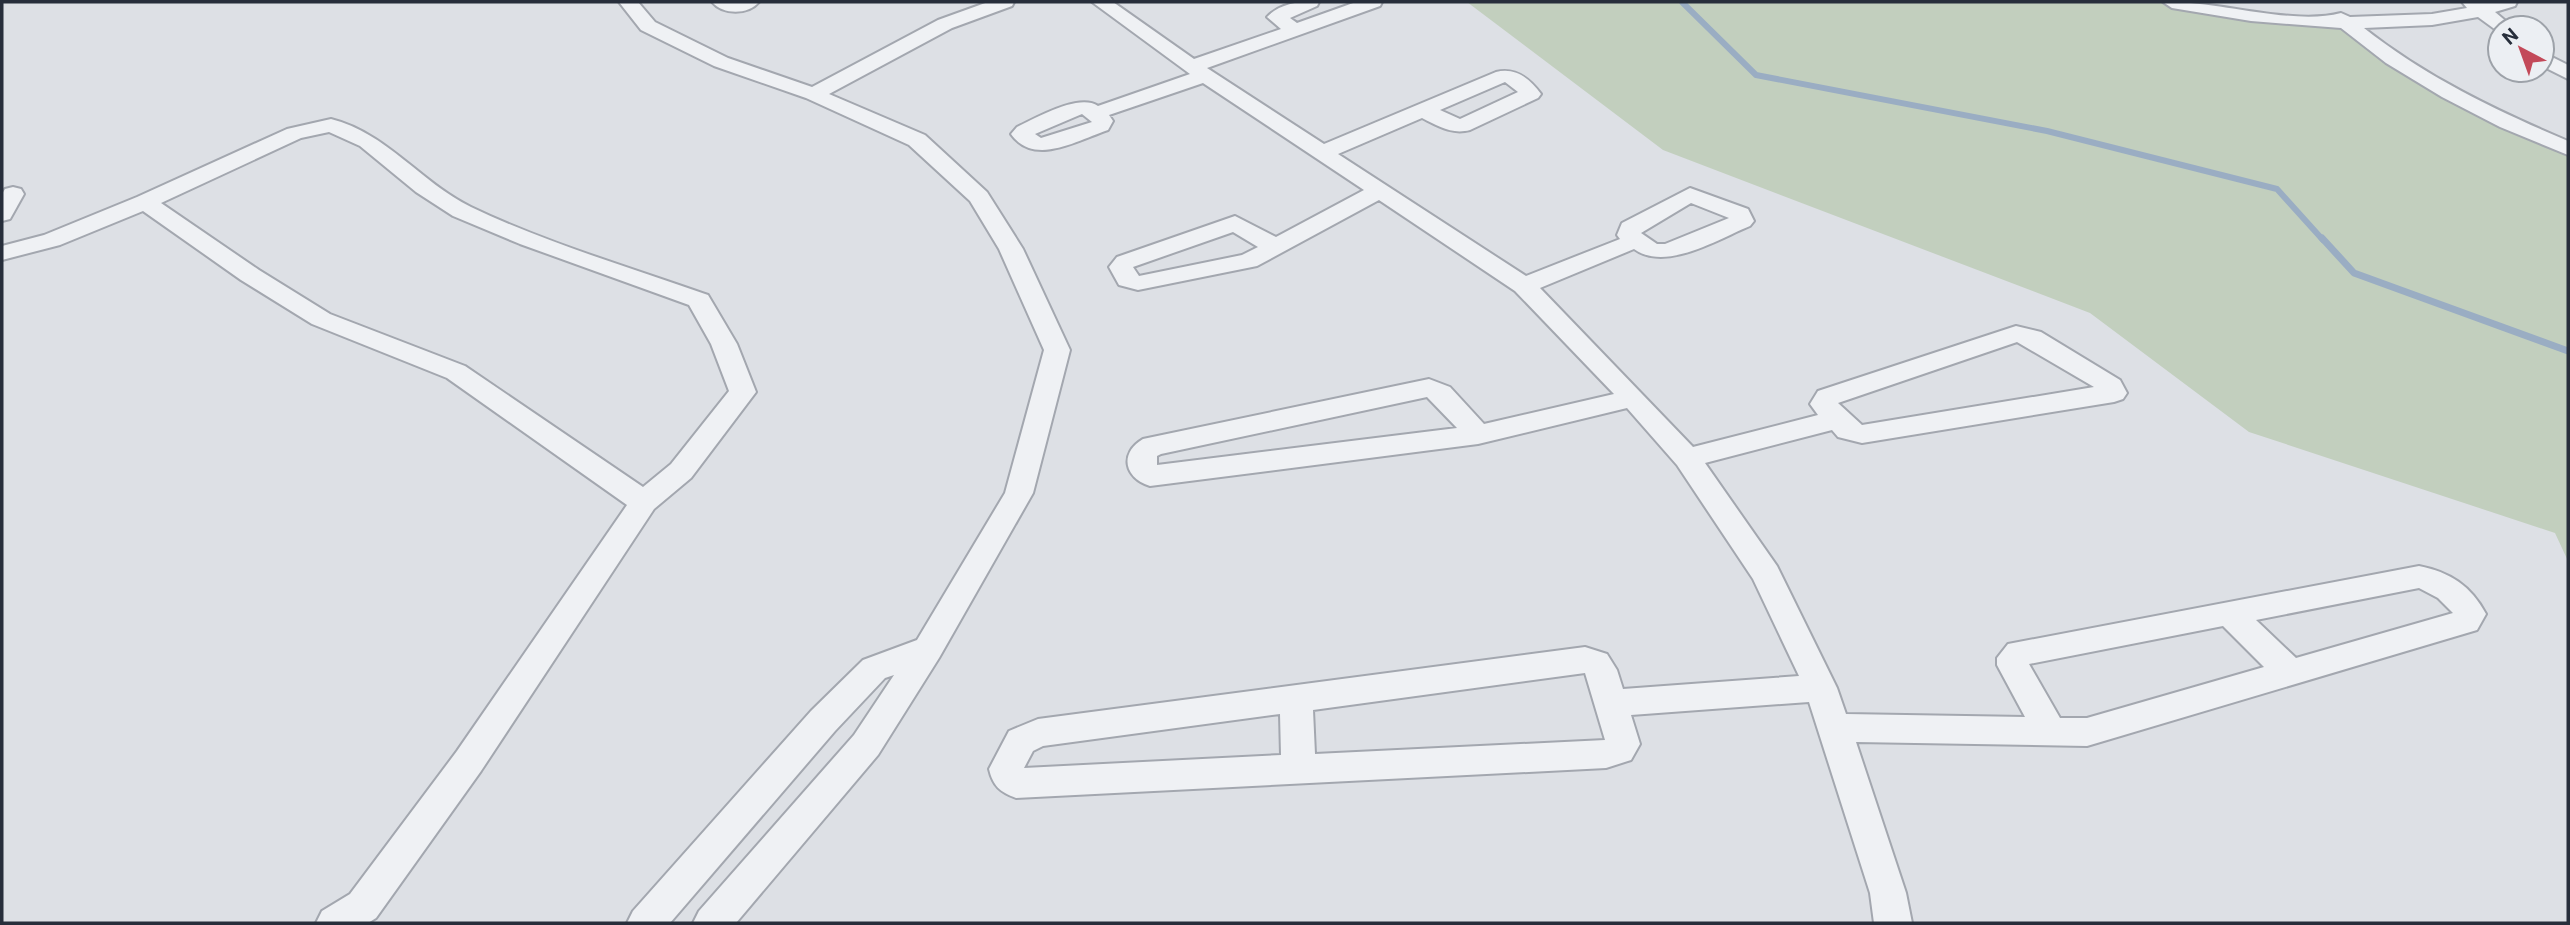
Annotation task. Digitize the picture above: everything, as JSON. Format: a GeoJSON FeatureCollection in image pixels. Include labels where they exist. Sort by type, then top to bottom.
{"type":"FeatureCollection","features":[{"type":"Feature","properties":{"kind":"street"},"geometry":{"type":"LineString","coordinates":[[628,2],[648,26],[721,61],[813,94],[917,140],[979,197],[1011,249],[1057,350],[1019,493],[928,649],[866,745],[712,923]]}},
{"type":"Feature","properties":{"kind":"street"},"geometry":{"type":"LineString","coordinates":[[721,2],[733,7],[750,2]]}},
{"type":"Feature","properties":{"kind":"street"},"geometry":{"type":"LineString","coordinates":[[813,94],[945,24],[1005,2]]}},
{"type":"Feature","properties":{"kind":"street"},"geometry":{"type":"LineString","coordinates":[[1101,2],[1199,72],[1524,286],[1687,458],[1766,574],[1821,688],[1888,893],[1893,923]]}},
{"type":"Feature","properties":{"kind":"street"},"geometry":{"type":"LineString","coordinates":[[1296,30],[1276,17],[1310,2]]}},
{"type":"Feature","properties":{"kind":"street"},"geometry":{"type":"LineString","coordinates":[[1096,113],[1296,30],[1373,2]]}},
{"type":"Feature","properties":{"kind":"street"},"geometry":{"type":"LineString","coordinates":[[2172,2],[2269,18],[2344,22],[2418,20],[2508,2]]}},
{"type":"Feature","properties":{"kind":"street"},"geometry":{"type":"LineString","coordinates":[[2323,3],[2344,22],[2439,88],[2495,118],[2568,149]]}},
{"type":"Feature","properties":{"kind":"street"},"geometry":{"type":"LineString","coordinates":[[1322,153],[1423,110]]}},
{"type":"Feature","properties":{"kind":"street"},"geometry":{"type":"LineString","coordinates":[[2,253],[52,240],[145,202],[294,133],[331,125],[368,141],[424,187],[461,211],[528,239],[699,300],[724,344],[743,392],[681,471],[644,502],[469,761],[363,906],[335,923]]}},
{"type":"Feature","properties":{"kind":"street"},"geometry":{"type":"LineString","coordinates":[[1276,247],[1235,223],[1125,262],[1121,267],[1128,280],[1138,283],[1249,261],[1276,247],[1380,191]]}},
{"type":"Feature","properties":{"kind":"street"},"geometry":{"type":"LineString","coordinates":[[145,202],[250,275],[321,319],[456,372],[644,502]]}},
{"type":"Feature","properties":{"kind":"street"},"geometry":{"type":"LineString","coordinates":[[1524,286],[1637,240]]}},
{"type":"Feature","properties":{"kind":"street"},"geometry":{"type":"LineString","coordinates":[[2016,334],[2032,338],[2115,390],[2114,393],[1862,434],[1847,430],[1837,419],[1823,404],[1827,397],[2016,334]]}},
{"type":"Feature","properties":{"kind":"street"},"geometry":{"type":"LineString","coordinates":[[1478,435],[1441,393],[1429,388],[1153,446],[1144,452],[1142,471],[1150,477],[1478,435],[1633,398]]}},
{"type":"Feature","properties":{"kind":"street"},"geometry":{"type":"LineString","coordinates":[[1294,416],[1305,457]]}},
{"type":"Feature","properties":{"kind":"street"},"geometry":{"type":"LineString","coordinates":[[1687,458],[1837,419]]}},
{"type":"Feature","properties":{"kind":"street"},"geometry":{"type":"LineString","coordinates":[[1834,728],[2087,732],[2466,621],[2470,614],[2441,584],[2419,577],[2019,653],[2013,658],[2013,666],[2050,731]]}},
{"type":"Feature","properties":{"kind":"street"},"geometry":{"type":"LineString","coordinates":[[2229,613],[2291,673]]}},
{"type":"Feature","properties":{"kind":"street"},"geometry":{"type":"LineString","coordinates":[[646,923],[823,721],[874,669],[928,649]]}},
{"type":"Feature","properties":{"kind":"street"},"geometry":{"type":"LineString","coordinates":[[1585,660],[1596,663],[1601,670],[1611,704],[1623,744],[1619,750],[1606,754],[1016,783],[1008,777],[1006,769],[1021,741],[1038,733],[1585,660]]}},
{"type":"Feature","properties":{"kind":"street"},"geometry":{"type":"LineString","coordinates":[[1611,704],[1821,688]]}},
{"type":"Feature","properties":{"kind":"street"},"geometry":{"type":"LineString","coordinates":[[1296,698],[1298,769]]}},
{"type":"Feature","properties":{"kind":"green space"},"geometry":{"type":"Polygon","coordinates":[[[1467,2],[2169,2],[2247,19],[2334,18],[2520,127],[2568,147],[2568,561],[2555,533],[2249,432],[2090,313],[1663,150],[1467,2]]]}},
{"type":"Feature","properties":{"kind":"waterway"},"geometry":{"type":"LineString","coordinates":[[1682,2],[1756,75],[2047,131],[2277,189],[2323,240]]}},
{"type":"Feature","properties":{"kind":"waterway"},"geometry":{"type":"LineString","coordinates":[[2322,238],[2354,273],[2568,351]]}}]}
